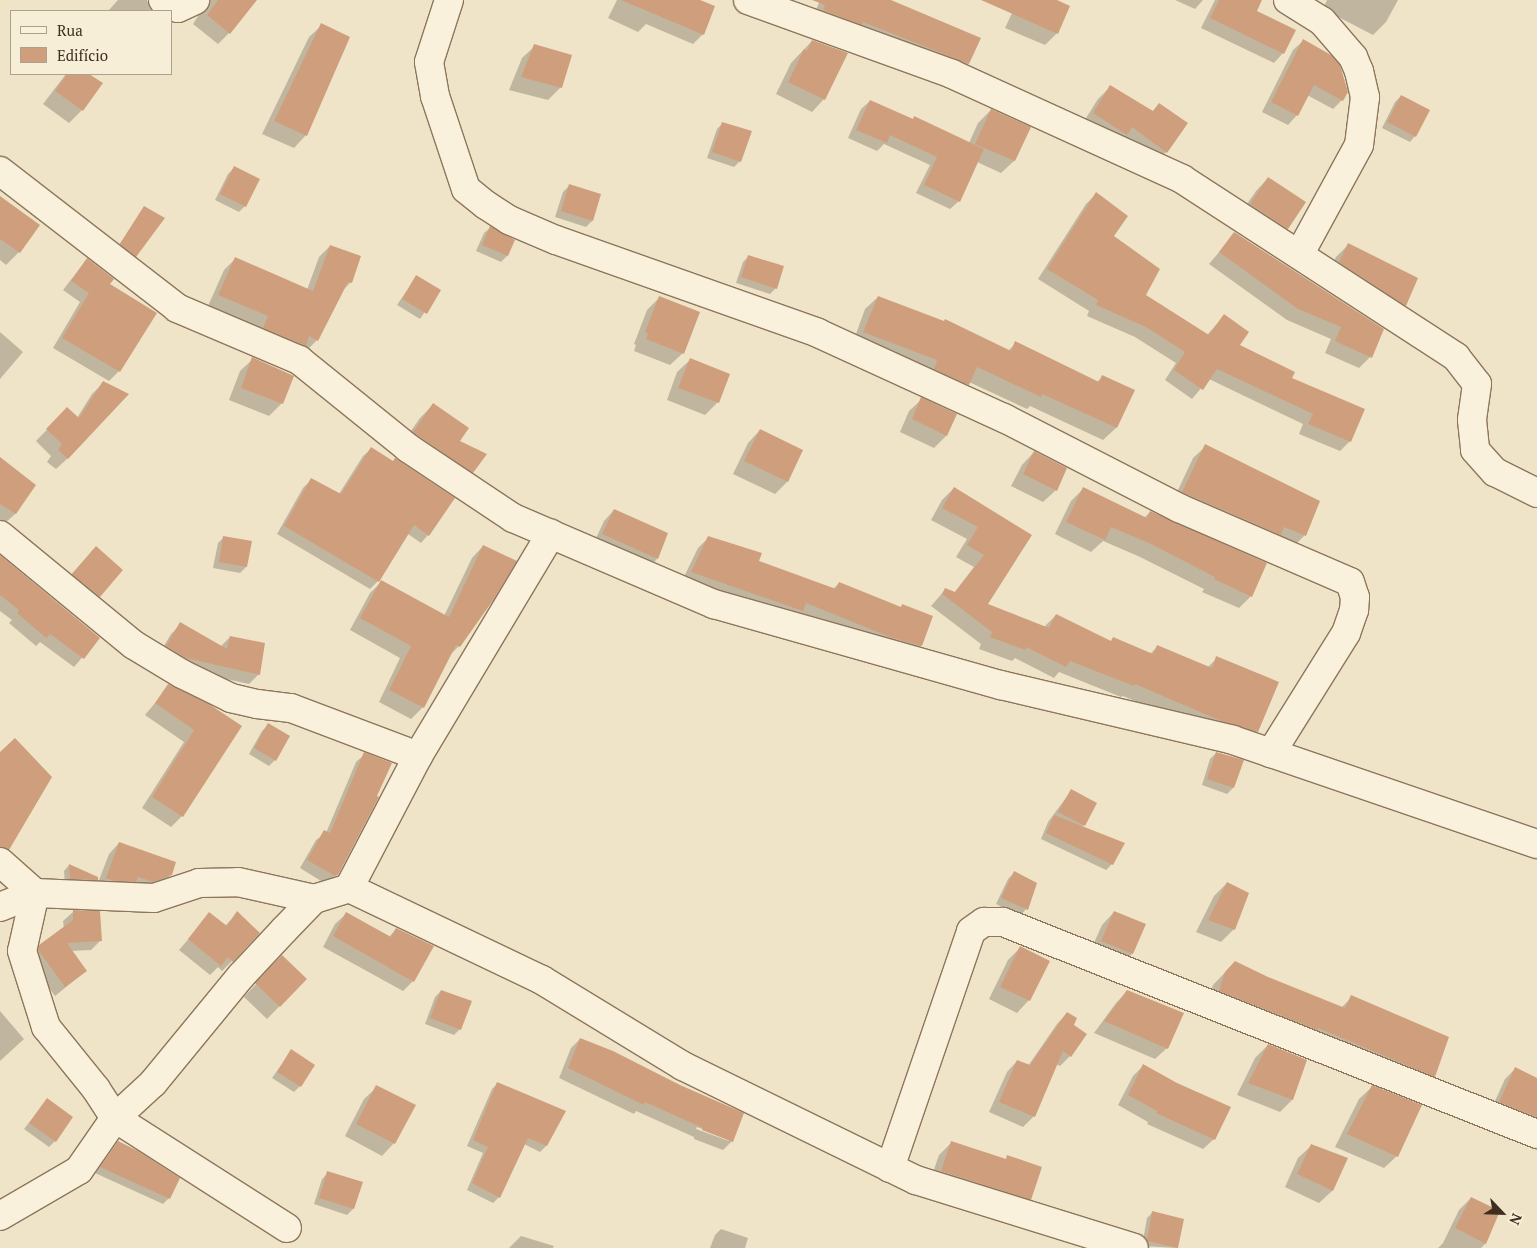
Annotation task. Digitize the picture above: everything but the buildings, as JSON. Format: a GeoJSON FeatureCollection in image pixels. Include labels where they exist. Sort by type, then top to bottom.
{"type":"FeatureCollection","features":[{"type":"Feature","properties":{"kind":"street"},"geometry":{"type":"LineString","coordinates":[[163,0],[167,5],[178,8],[195,0]]}},
{"type":"Feature","properties":{"kind":"street"},"geometry":{"type":"LineString","coordinates":[[448,0],[429,62],[435,96],[466,189],[486,206],[509,220],[556,240],[818,333],[1004,418],[1179,508],[1350,582],[1355,597],[1354,610],[1346,633],[1271,753]]}},
{"type":"Feature","properties":{"kind":"street"},"geometry":{"type":"LineString","coordinates":[[748,0],[952,74],[1182,179],[1456,357],[1477,384],[1472,420],[1475,450],[1495,472],[1537,493]]}},
{"type":"Feature","properties":{"kind":"street"},"geometry":{"type":"LineString","coordinates":[[1288,0],[1322,21],[1353,57],[1360,72],[1365,97],[1358,145],[1299,256]]}},
{"type":"Feature","properties":{"kind":"street"},"geometry":{"type":"LineString","coordinates":[[0,171],[177,308],[299,360],[408,448],[513,518],[714,604],[1001,685],[1233,740],[1537,844]]}},
{"type":"Feature","properties":{"kind":"street"},"geometry":{"type":"LineString","coordinates":[[349,888],[418,756],[551,534]]}},
{"type":"Feature","properties":{"kind":"street"},"geometry":{"type":"LineString","coordinates":[[0,535],[134,645],[182,674],[231,698],[257,704],[291,708],[418,756]]}},
{"type":"Feature","properties":{"kind":"street"},"geometry":{"type":"LineString","coordinates":[[0,862],[35,894]]}},
{"type":"Feature","properties":{"kind":"street"},"geometry":{"type":"LineString","coordinates":[[0,907],[35,894],[154,898],[199,883],[238,882],[314,899]]}},
{"type":"Feature","properties":{"kind":"street"},"geometry":{"type":"LineString","coordinates":[[0,1216],[80,1170],[115,1118],[153,1083],[241,976],[314,899],[349,888],[542,980],[683,1066],[916,1180],[1134,1248]]}},
{"type":"Feature","properties":{"kind":"street"},"geometry":{"type":"LineString","coordinates":[[35,894],[22,951],[46,1026],[96,1090],[115,1118],[287,1228]]}},
{"type":"Feature","properties":{"kind":"street"},"geometry":{"type":"LineString","coordinates":[[890,1168],[970,931],[984,922],[1003,922],[1537,1134]]}}]}
